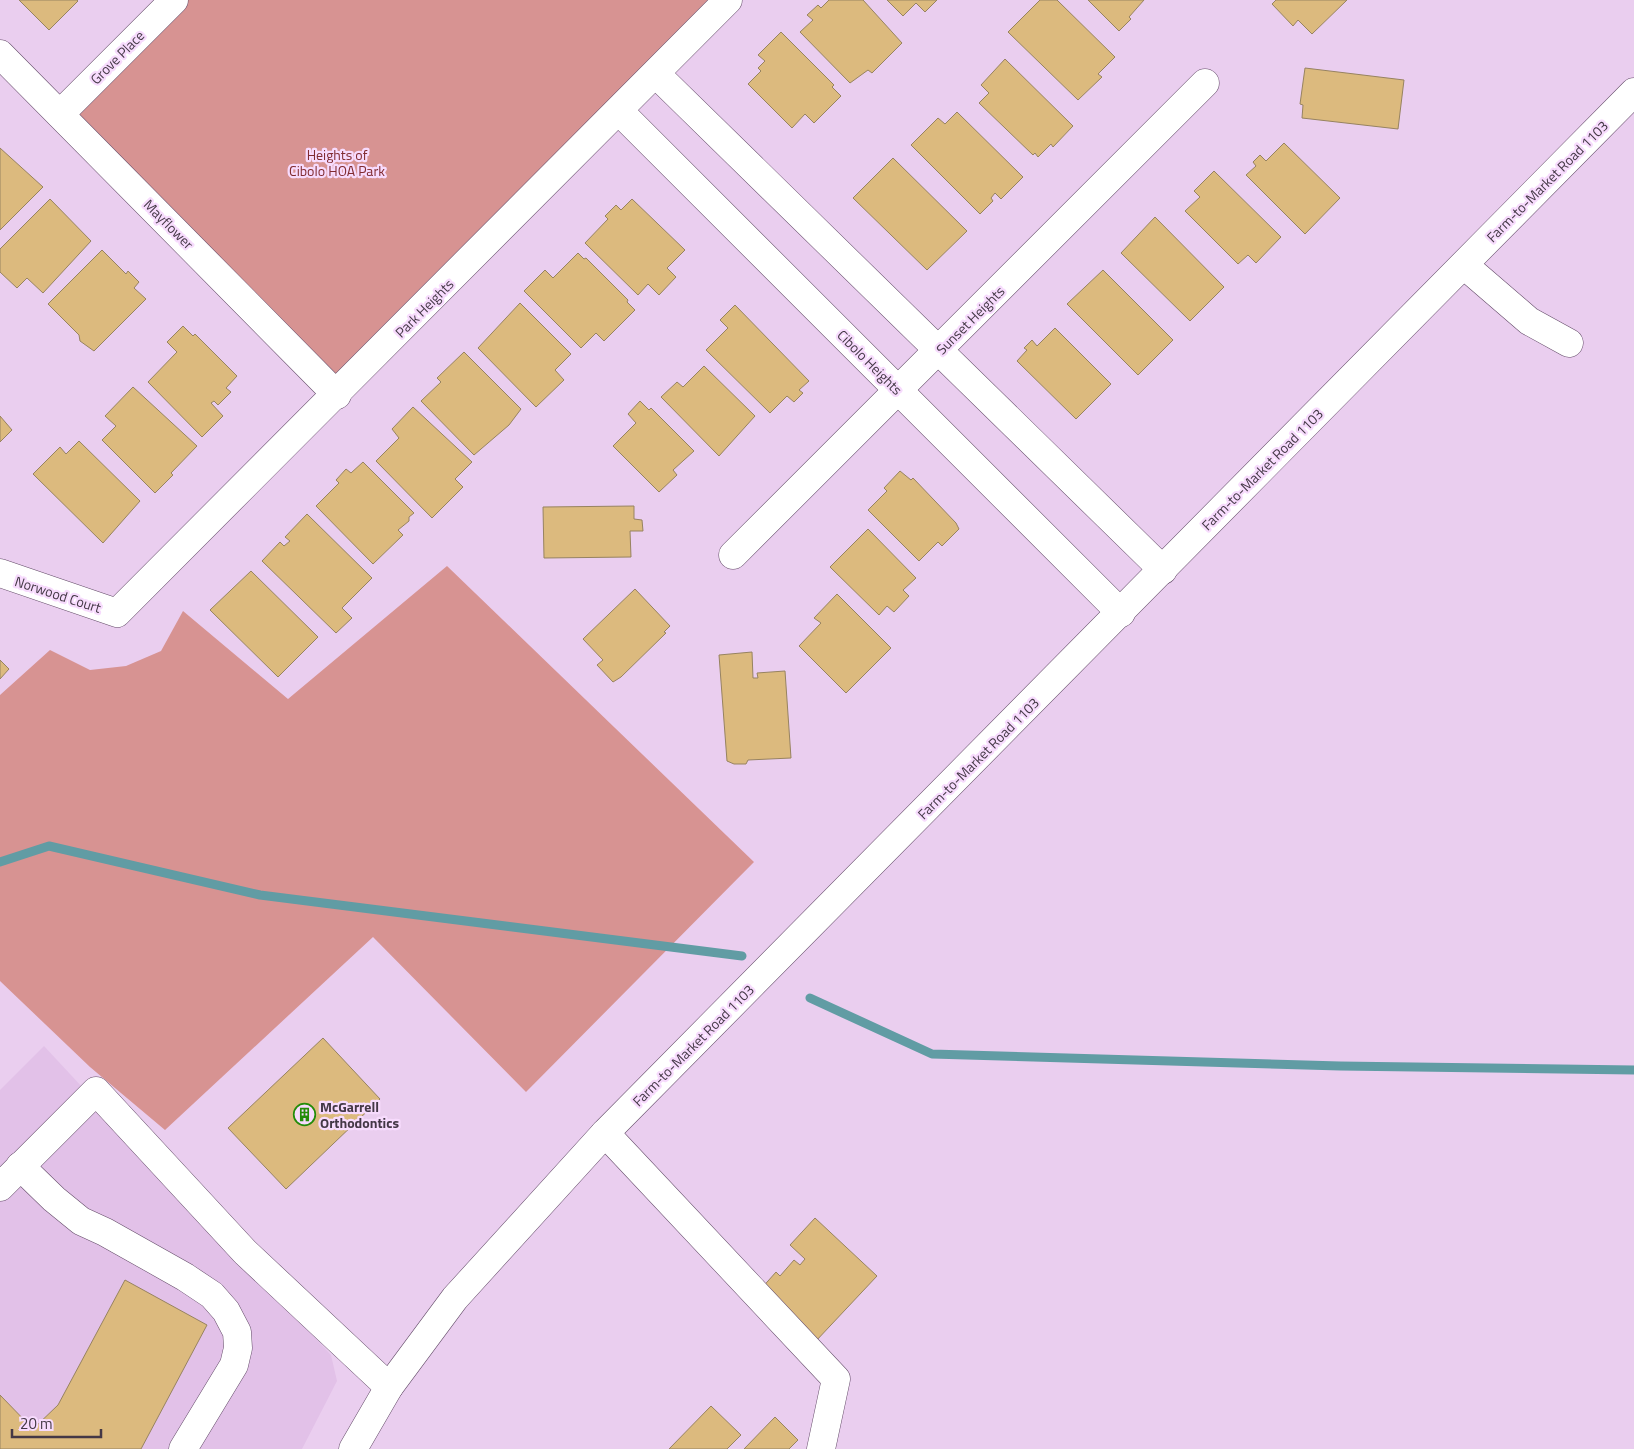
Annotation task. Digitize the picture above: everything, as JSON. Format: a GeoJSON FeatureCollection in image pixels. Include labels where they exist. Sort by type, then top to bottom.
{"type":"FeatureCollection","features":[{"type":"Feature","properties":{"kind":"street","name":"Grove Place"},"geometry":{"type":"LineString","coordinates":[[60,114],[174,0]]}},
{"type":"Feature","properties":{"kind":"street","name":"Park Heights"},"geometry":{"type":"LineString","coordinates":[[117,613],[337,395],[728,0]]}},
{"type":"Feature","properties":{"kind":"street","name":"Mayflower"},"geometry":{"type":"LineString","coordinates":[[0,54],[337,395]]}},
{"type":"Feature","properties":{"kind":"street"},"geometry":{"type":"LineString","coordinates":[[656,74],[1163,570]]}},
{"type":"Feature","properties":{"kind":"street","name":"Sunset Heights"},"geometry":{"type":"LineString","coordinates":[[733,555],[1205,83]]}},
{"type":"Feature","properties":{"kind":"street","name":"Farm-to-Market Road 1103"},"geometry":{"type":"LineString","coordinates":[[353,1449],[389,1387],[455,1298],[605,1133],[1634,92]]}},
{"type":"Feature","properties":{"kind":"street","name":"Cibolo Heights"},"geometry":{"type":"LineString","coordinates":[[619,112],[1121,613]]}},
{"type":"Feature","properties":{"kind":"street"},"geometry":{"type":"LineString","coordinates":[[1464,265],[1529,321],[1568,343]]}},
{"type":"Feature","properties":{"kind":"street","name":"Norwood Court"},"geometry":{"type":"LineString","coordinates":[[0,573],[117,613]]}},
{"type":"Feature","properties":{"kind":"street"},"geometry":{"type":"LineString","coordinates":[[0,1187],[96,1091],[245,1252],[389,1387]]}},
{"type":"Feature","properties":{"kind":"street"},"geometry":{"type":"LineString","coordinates":[[605,1133],[836,1379],[821,1449]]}},
{"type":"Feature","properties":{"kind":"street"},"geometry":{"type":"LineString","coordinates":[[20,1166],[54,1199],[81,1221],[105,1232],[185,1277],[212,1295],[226,1311],[237,1332],[238,1348],[234,1366],[184,1449]]}},
{"type":"Feature","properties":{"kind":"shaded area"},"geometry":{"type":"Polygon","coordinates":[[[44,1046],[331,1355],[337,1381],[302,1449],[0,1449],[0,1090],[44,1046]]]}},
{"type":"Feature","properties":{"kind":"green space","name":"Heights of Cibolo HOA Park"},"geometry":{"type":"Polygon","coordinates":[[[174,0],[726,0],[337,395],[60,114],[174,0]]]}},
{"type":"Feature","properties":{"kind":"green space"},"geometry":{"type":"Polygon","coordinates":[[[447,566],[754,862],[526,1092],[373,937],[165,1130],[90,1067],[0,981],[0,695],[50,650],[90,670],[126,666],[161,651],[183,611],[288,699],[447,566]]]}},
{"type":"Feature","properties":{"kind":"building"},"geometry":{"type":"Polygon","coordinates":[[[19,0],[77,0],[78,1],[49,30],[19,0]]]}},
{"type":"Feature","properties":{"kind":"building"},"geometry":{"type":"Polygon","coordinates":[[[829,0],[863,0],[902,43],[872,73],[868,70],[850,83],[800,32],[813,20],[807,15],[818,5],[821,8],[829,0]]]}},
{"type":"Feature","properties":{"kind":"building"},"geometry":{"type":"Polygon","coordinates":[[[887,0],[937,0],[925,12],[916,3],[903,16],[887,0]]]}},
{"type":"Feature","properties":{"kind":"building"},"geometry":{"type":"Polygon","coordinates":[[[1040,0],[1057,0],[1115,57],[1098,74],[1102,77],[1078,100],[1008,32],[1040,0]]]}},
{"type":"Feature","properties":{"kind":"building"},"geometry":{"type":"Polygon","coordinates":[[[1088,0],[1144,0],[1129,17],[1131,19],[1119,31],[1088,0]]]}},
{"type":"Feature","properties":{"kind":"building"},"geometry":{"type":"Polygon","coordinates":[[[1276,0],[1347,0],[1312,34],[1298,20],[1293,26],[1272,4],[1276,0]]]}},
{"type":"Feature","properties":{"kind":"building"},"geometry":{"type":"Polygon","coordinates":[[[781,32],[834,85],[832,87],[841,96],[814,123],[805,114],[792,128],[748,84],[761,71],[758,68],[765,61],[758,55],[781,32]]]}},
{"type":"Feature","properties":{"kind":"building"},"geometry":{"type":"Polygon","coordinates":[[[1005,59],[1073,126],[1053,147],[1051,144],[1038,157],[1035,153],[1033,155],[979,103],[989,93],[981,85],[1005,59]]]}},
{"type":"Feature","properties":{"kind":"building"},"geometry":{"type":"Polygon","coordinates":[[[1305,68],[1404,80],[1398,129],[1302,118],[1303,105],[1300,104],[1305,68]]]}},
{"type":"Feature","properties":{"kind":"building"},"geometry":{"type":"Polygon","coordinates":[[[957,112],[1023,177],[1001,199],[995,193],[991,198],[993,201],[980,214],[911,145],[938,118],[945,124],[957,112]]]}},
{"type":"Feature","properties":{"kind":"building"},"geometry":{"type":"Polygon","coordinates":[[[1284,143],[1340,198],[1305,234],[1246,175],[1256,166],[1253,162],[1260,155],[1266,161],[1284,143]]]}},
{"type":"Feature","properties":{"kind":"building"},"geometry":{"type":"Polygon","coordinates":[[[0,148],[43,187],[0,230],[0,148]]]}},
{"type":"Feature","properties":{"kind":"building"},"geometry":{"type":"Polygon","coordinates":[[[893,158],[967,231],[927,270],[853,198],[893,158]]]}},
{"type":"Feature","properties":{"kind":"building"},"geometry":{"type":"Polygon","coordinates":[[[1214,171],[1281,237],[1256,263],[1248,255],[1238,264],[1185,211],[1200,197],[1194,191],[1214,171]]]}},
{"type":"Feature","properties":{"kind":"building"},"geometry":{"type":"Polygon","coordinates":[[[50,199],[91,241],[43,293],[27,278],[17,288],[0,272],[0,249],[50,199]]]}},
{"type":"Feature","properties":{"kind":"building"},"geometry":{"type":"Polygon","coordinates":[[[632,199],[685,250],[667,268],[676,277],[659,295],[648,284],[638,295],[585,243],[608,219],[605,216],[616,205],[621,210],[632,199]]]}},
{"type":"Feature","properties":{"kind":"building"},"geometry":{"type":"Polygon","coordinates":[[[1155,217],[1224,287],[1190,321],[1121,253],[1155,217]]]}},
{"type":"Feature","properties":{"kind":"building"},"geometry":{"type":"Polygon","coordinates":[[[102,250],[126,274],[128,271],[139,282],[134,288],[146,299],[94,351],[80,341],[79,335],[48,304],[102,250]]]}},
{"type":"Feature","properties":{"kind":"building"},"geometry":{"type":"Polygon","coordinates":[[[578,253],[584,259],[586,258],[628,300],[627,302],[635,310],[604,341],[596,333],[581,348],[524,291],[545,270],[553,278],[578,253]]]}},
{"type":"Feature","properties":{"kind":"building"},"geometry":{"type":"Polygon","coordinates":[[[1103,270],[1173,340],[1138,375],[1067,304],[1103,270]]]}},
{"type":"Feature","properties":{"kind":"building"},"geometry":{"type":"Polygon","coordinates":[[[520,303],[571,354],[555,370],[564,380],[536,407],[478,348],[520,303]]]}},
{"type":"Feature","properties":{"kind":"building"},"geometry":{"type":"Polygon","coordinates":[[[735,305],[809,381],[799,390],[803,393],[794,402],[787,396],[770,413],[706,350],[728,328],[720,320],[735,305]]]}},
{"type":"Feature","properties":{"kind":"building"},"geometry":{"type":"Polygon","coordinates":[[[183,326],[193,336],[195,334],[237,376],[226,388],[231,392],[218,405],[214,401],[211,403],[223,416],[202,437],[148,382],[177,352],[167,342],[183,326]]]}},
{"type":"Feature","properties":{"kind":"building"},"geometry":{"type":"Polygon","coordinates":[[[1055,328],[1111,384],[1076,419],[1017,361],[1027,350],[1024,348],[1032,340],[1037,346],[1055,328]]]}},
{"type":"Feature","properties":{"kind":"building"},"geometry":{"type":"Polygon","coordinates":[[[464,352],[521,409],[509,425],[474,455],[421,401],[441,382],[437,378],[464,352]]]}},
{"type":"Feature","properties":{"kind":"building"},"geometry":{"type":"Polygon","coordinates":[[[704,366],[755,416],[719,456],[661,397],[677,382],[683,387],[704,366]]]}},
{"type":"Feature","properties":{"kind":"building"},"geometry":{"type":"Polygon","coordinates":[[[133,387],[197,446],[155,493],[102,440],[116,426],[105,416],[133,387]]]}},
{"type":"Feature","properties":{"kind":"building"},"geometry":{"type":"Polygon","coordinates":[[[640,401],[649,410],[651,408],[694,451],[673,470],[677,475],[659,492],[613,446],[636,423],[628,414],[640,401]]]}},
{"type":"Feature","properties":{"kind":"building"},"geometry":{"type":"Polygon","coordinates":[[[413,407],[472,462],[455,479],[463,487],[432,518],[376,461],[399,438],[392,429],[413,407]]]}},
{"type":"Feature","properties":{"kind":"building"},"geometry":{"type":"Polygon","coordinates":[[[0,416],[12,430],[0,442],[0,416]]]}},
{"type":"Feature","properties":{"kind":"building"},"geometry":{"type":"Polygon","coordinates":[[[79,441],[140,501],[103,543],[33,474],[60,447],[66,454],[79,441]]]}},
{"type":"Feature","properties":{"kind":"building"},"geometry":{"type":"Polygon","coordinates":[[[363,462],[414,513],[409,517],[409,521],[398,530],[403,535],[373,564],[316,506],[339,483],[336,480],[346,469],[351,473],[363,462]]]}},
{"type":"Feature","properties":{"kind":"building"},"geometry":{"type":"Polygon","coordinates":[[[900,471],[911,480],[913,478],[956,523],[959,529],[942,546],[938,542],[919,561],[868,510],[887,491],[884,488],[900,471]]]}},
{"type":"Feature","properties":{"kind":"building"},"geometry":{"type":"Polygon","coordinates":[[[634,506],[634,519],[642,520],[643,531],[630,531],[631,557],[544,558],[543,507],[634,506]]]}},
{"type":"Feature","properties":{"kind":"building"},"geometry":{"type":"Polygon","coordinates":[[[307,514],[372,578],[342,608],[352,618],[336,633],[262,561],[280,542],[284,546],[290,541],[285,537],[307,514]]]}},
{"type":"Feature","properties":{"kind":"building"},"geometry":{"type":"Polygon","coordinates":[[[868,529],[916,578],[903,590],[909,596],[894,612],[887,606],[879,615],[830,567],[868,529]]]}},
{"type":"Feature","properties":{"kind":"building"},"geometry":{"type":"Polygon","coordinates":[[[251,571],[318,637],[278,677],[210,610],[251,571]]]}},
{"type":"Feature","properties":{"kind":"building"},"geometry":{"type":"Polygon","coordinates":[[[635,589],[670,626],[664,632],[666,633],[621,677],[613,682],[597,665],[603,660],[583,639],[635,589]]]}},
{"type":"Feature","properties":{"kind":"building"},"geometry":{"type":"Polygon","coordinates":[[[837,594],[891,648],[846,693],[799,646],[821,623],[814,618],[837,594]]]}},
{"type":"Feature","properties":{"kind":"building"},"geometry":{"type":"Polygon","coordinates":[[[752,652],[753,678],[758,678],[757,673],[785,671],[791,758],[748,760],[746,764],[734,764],[727,761],[719,655],[752,652]]]}},
{"type":"Feature","properties":{"kind":"building"},"geometry":{"type":"Polygon","coordinates":[[[0,660],[9,669],[0,679],[0,660]]]}},
{"type":"Feature","properties":{"kind":"building","name":"McGarrell Orthodontics"},"geometry":{"type":"Polygon","coordinates":[[[323,1038],[380,1099],[286,1189],[228,1128],[323,1038]]]}},
{"type":"Feature","properties":{"kind":"building"},"geometry":{"type":"Polygon","coordinates":[[[815,1218],[877,1276],[815,1342],[760,1290],[776,1272],[780,1276],[794,1260],[800,1265],[805,1259],[790,1245],[815,1218]]]}},
{"type":"Feature","properties":{"kind":"building"},"geometry":{"type":"Polygon","coordinates":[[[125,1280],[207,1325],[141,1449],[0,1449],[0,1395],[33,1429],[58,1405],[125,1280]]]}},
{"type":"Feature","properties":{"kind":"building"},"geometry":{"type":"Polygon","coordinates":[[[711,1406],[741,1435],[727,1449],[669,1449],[711,1406]]]}},
{"type":"Feature","properties":{"kind":"building"},"geometry":{"type":"Polygon","coordinates":[[[775,1417],[798,1440],[789,1449],[744,1449],[775,1417]]]}},
{"type":"Feature","properties":{"kind":"waterway"},"geometry":{"type":"LineString","coordinates":[[0,862],[49,846],[260,895],[742,956]]}},
{"type":"Feature","properties":{"kind":"waterway"},"geometry":{"type":"LineString","coordinates":[[810,998],[932,1054],[1340,1066],[1634,1070]]}},
{"type":"Feature","properties":{"kind":"place","name":"McGarrell Orthodontics"},"geometry":{"type":"Point","coordinates":[304,1114]}}]}
